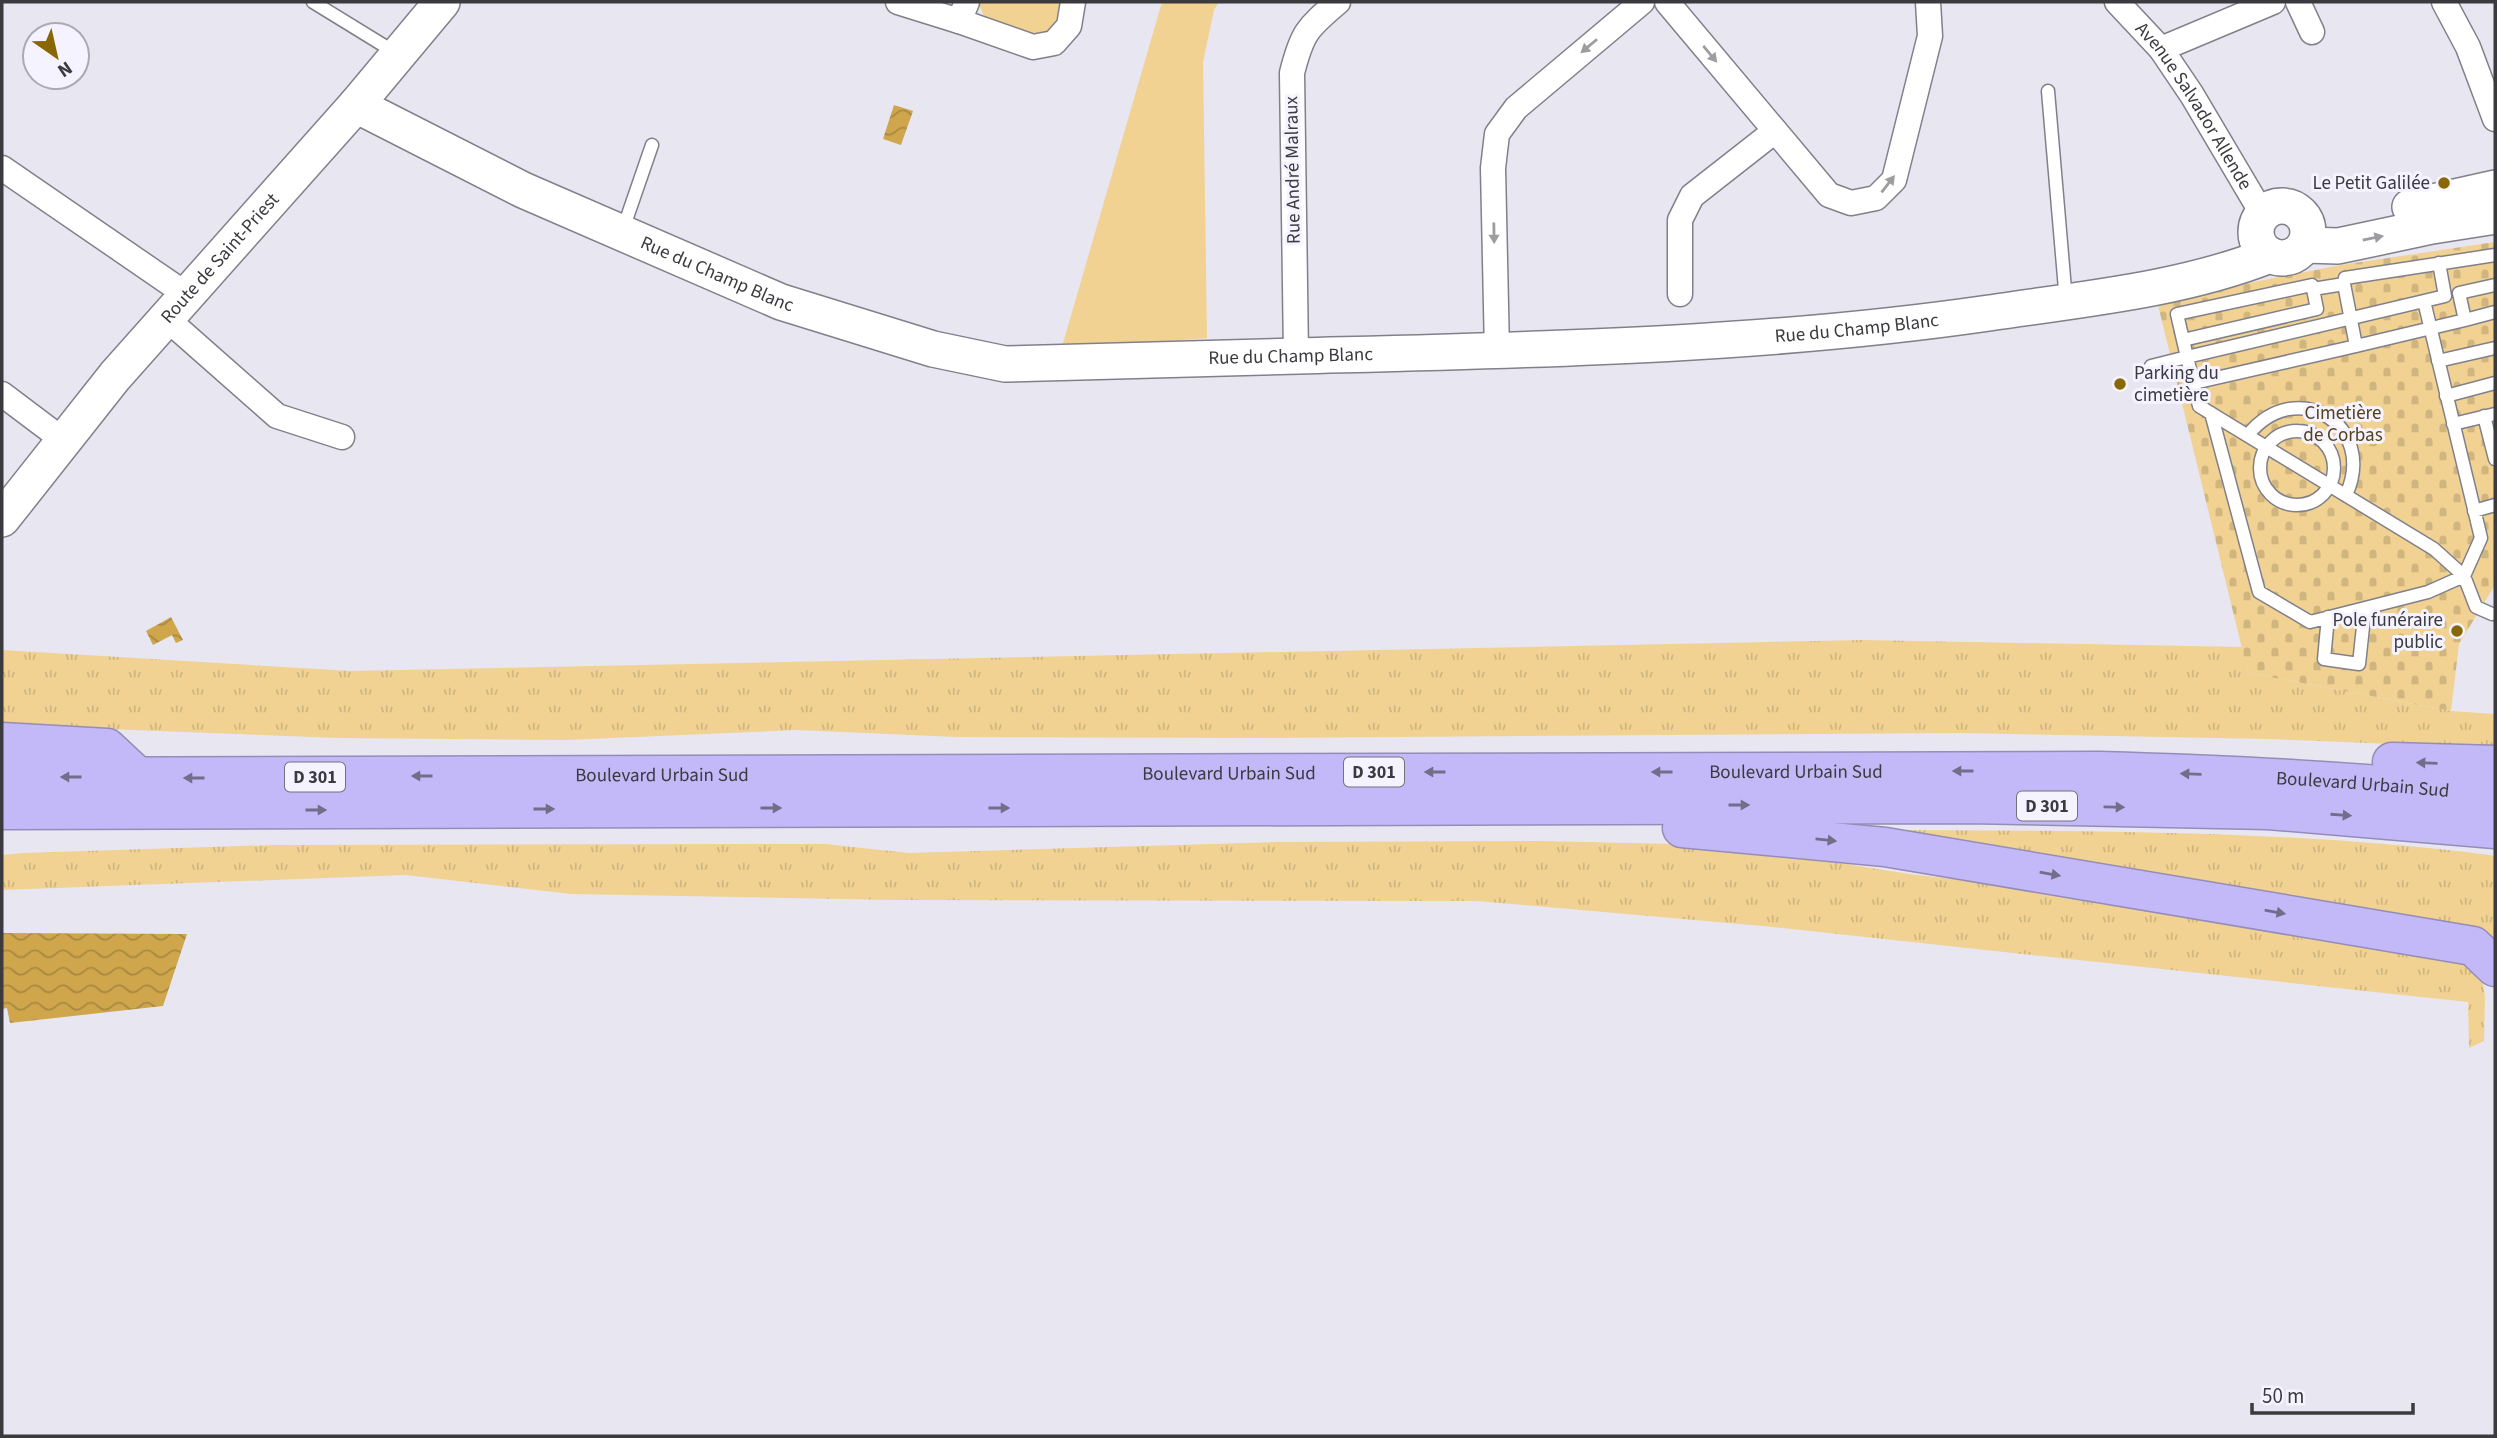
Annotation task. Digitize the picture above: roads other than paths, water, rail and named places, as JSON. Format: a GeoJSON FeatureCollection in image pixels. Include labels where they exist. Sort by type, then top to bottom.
{"type":"FeatureCollection","features":[{"type":"Feature","properties":{"kind":"highway"},"geometry":{"type":"LineString","coordinates":[[2,742],[107,748],[139,778]]}},
{"type":"Feature","properties":{"kind":"highway"},"geometry":{"type":"LineString","coordinates":[[2259,775],[2296,758],[2495,765]]}},
{"type":"Feature","properties":{"kind":"highway","name":"Boulevard Urbain Sud"},"geometry":{"type":"LineString","coordinates":[[2,777],[2057,771],[2259,775],[2397,785],[2495,796]]}},
{"type":"Feature","properties":{"kind":"highway","name":"Boulevard Urbain Sud"},"geometry":{"type":"LineString","coordinates":[[2,810],[1968,804],[2268,810],[2495,830]]}},
{"type":"Feature","properties":{"kind":"highway"},"geometry":{"type":"LineString","coordinates":[[1597,806],[1636,824],[1885,847],[2473,946],[2495,967]]}},
{"type":"Feature","properties":{"kind":"highway"},"geometry":{"type":"LineString","coordinates":[[2,833],[214,829],[248,810]]}},
{"type":"Feature","properties":{"kind":"street","name":"Route de Saint-Priest"},"geometry":{"type":"LineString","coordinates":[[2,519],[115,376],[356,105],[442,2]]}},
{"type":"Feature","properties":{"kind":"street"},"geometry":{"type":"LineString","coordinates":[[898,2],[963,12],[1033,47],[1054,43],[1069,26],[1073,2]]}},
{"type":"Feature","properties":{"kind":"street","name":"Rue André Malraux"},"geometry":{"type":"LineString","coordinates":[[1296,356],[1292,74],[1298,46],[1310,26],[1338,2]]}},
{"type":"Feature","properties":{"kind":"street"},"geometry":{"type":"LineString","coordinates":[[1497,352],[1493,169],[1497,134],[1516,108],[1642,2]]}},
{"type":"Feature","properties":{"kind":"street"},"geometry":{"type":"LineString","coordinates":[[1667,2],[1829,195],[1851,203],[1876,198],[1894,180],[1930,36],[1928,2]]}},
{"type":"Feature","properties":{"kind":"street","name":"Avenue Salvador Allende"},"geometry":{"type":"LineString","coordinates":[[2118,2],[2161,49],[2192,95],[2263,215]]}},
{"type":"Feature","properties":{"kind":"street"},"geometry":{"type":"LineString","coordinates":[[2161,49],[2273,2]]}},
{"type":"Feature","properties":{"kind":"street"},"geometry":{"type":"LineString","coordinates":[[2298,2],[2312,32]]}},
{"type":"Feature","properties":{"kind":"street"},"geometry":{"type":"LineString","coordinates":[[2444,2],[2468,47],[2495,119]]}},
{"type":"Feature","properties":{"kind":"street"},"geometry":{"type":"LineString","coordinates":[[2468,47],[2495,84]]}},
{"type":"Feature","properties":{"kind":"street","name":"Rue du Champ Blanc"},"geometry":{"type":"LineString","coordinates":[[356,105],[523,190],[781,302],[933,349],[1005,364],[1497,352],[1677,344],[1904,324],[2066,302],[2227,271],[2270,255]]}},
{"type":"Feature","properties":{"kind":"street"},"geometry":{"type":"LineString","coordinates":[[1680,294],[1680,220],[1692,196],[1775,131]]}},
{"type":"Feature","properties":{"kind":"street"},"geometry":{"type":"LineString","coordinates":[[2,168],[177,307],[277,415],[342,437]]}},
{"type":"Feature","properties":{"kind":"street"},"geometry":{"type":"LineString","coordinates":[[2495,188],[2334,223],[2306,233],[2294,256],[2286,258],[2264,251],[2256,237],[2258,221],[2277,206],[2294,208],[2306,233],[2338,246],[2495,216]]}},
{"type":"Feature","properties":{"kind":"street"},"geometry":{"type":"LineString","coordinates":[[2,394],[63,440]]}},
{"type":"Feature","properties":{"kind":"lane"},"geometry":{"type":"LineString","coordinates":[[313,2],[398,54]]}},
{"type":"Feature","properties":{"kind":"lane"},"geometry":{"type":"LineString","coordinates":[[2048,91],[2066,302]]}},
{"type":"Feature","properties":{"kind":"lane"},"geometry":{"type":"LineString","coordinates":[[622,233],[652,145]]}},
{"type":"Feature","properties":{"kind":"lane"},"geometry":{"type":"LineString","coordinates":[[2356,346],[2349,318],[2345,278],[2495,255]]}},
{"type":"Feature","properties":{"kind":"lane"},"geometry":{"type":"LineString","coordinates":[[2439,263],[2445,296]]}},
{"type":"Feature","properties":{"kind":"lane"},"geometry":{"type":"LineString","coordinates":[[2313,289],[2344,284]]}},
{"type":"Feature","properties":{"kind":"lane"},"geometry":{"type":"LineString","coordinates":[[2320,326],[2312,285],[2177,314],[2199,406],[2434,549],[2464,576],[2476,607],[2492,614]]}},
{"type":"Feature","properties":{"kind":"lane"},"geometry":{"type":"LineString","coordinates":[[2151,366],[2495,285]]}},
{"type":"Feature","properties":{"kind":"lane"},"geometry":{"type":"LineString","coordinates":[[2459,293],[2465,320]]}},
{"type":"Feature","properties":{"kind":"lane"},"geometry":{"type":"LineString","coordinates":[[2211,413],[2259,592],[2310,622],[2428,592],[2464,576],[2481,538],[2424,301]]}},
{"type":"Feature","properties":{"kind":"lane"},"geometry":{"type":"LineString","coordinates":[[2183,340],[2317,309]]}},
{"type":"Feature","properties":{"kind":"lane"},"geometry":{"type":"LineString","coordinates":[[2193,383],[2495,312]]}},
{"type":"Feature","properties":{"kind":"lane"},"geometry":{"type":"LineString","coordinates":[[2438,361],[2495,348]]}},
{"type":"Feature","properties":{"kind":"lane"},"geometry":{"type":"LineString","coordinates":[[2446,396],[2495,383]]}},
{"type":"Feature","properties":{"kind":"lane"},"geometry":{"type":"LineString","coordinates":[[2248,435],[2257,424],[2281,410],[2308,409],[2321,413],[2343,429],[2350,442],[2354,468],[2346,495]]}},
{"type":"Feature","properties":{"kind":"lane"},"geometry":{"type":"LineString","coordinates":[[2453,424],[2490,415],[2495,459]]}},
{"type":"Feature","properties":{"kind":"lane"},"geometry":{"type":"LineString","coordinates":[[2295,429],[2316,435],[2325,442],[2331,452],[2333,463],[2329,484],[2324,493],[2309,503],[2290,505],[2281,502],[2267,491],[2260,473],[2262,454],[2284,432],[2295,429]]}},
{"type":"Feature","properties":{"kind":"lane"},"geometry":{"type":"LineString","coordinates":[[2474,511],[2495,505]]}},
{"type":"Feature","properties":{"kind":"lane"},"geometry":{"type":"LineString","coordinates":[[2328,617],[2324,659],[2359,663],[2365,608]]}},
{"type":"Feature","properties":{"kind":"water"},"geometry":{"type":"Polygon","coordinates":[[[894,105],[913,111],[901,145],[883,139],[894,105]]]}},
{"type":"Feature","properties":{"kind":"water"},"geometry":{"type":"Polygon","coordinates":[[[171,617],[183,640],[176,643],[172,635],[153,645],[146,631],[171,617]]]}},
{"type":"Feature","properties":{"kind":"water"},"geometry":{"type":"Polygon","coordinates":[[[2,933],[187,934],[163,1006],[10,1023],[7,1008],[2,1009],[2,933]]]}},
{"type":"Feature","properties":{"kind":"place","name":"Le Petit Galilée"},"geometry":{"type":"Point","coordinates":[2444,183]}},
{"type":"Feature","properties":{"kind":"place","name":"Parking du cimetière"},"geometry":{"type":"Point","coordinates":[2120,384]}},
{"type":"Feature","properties":{"kind":"place","name":"Pole funéraire public"},"geometry":{"type":"Point","coordinates":[2457,631]}},
{"type":"Feature","properties":{"kind":"park label","name":"Cimetière de Corbas"},"geometry":{"type":"Point","coordinates":[2343,424]}}]}
